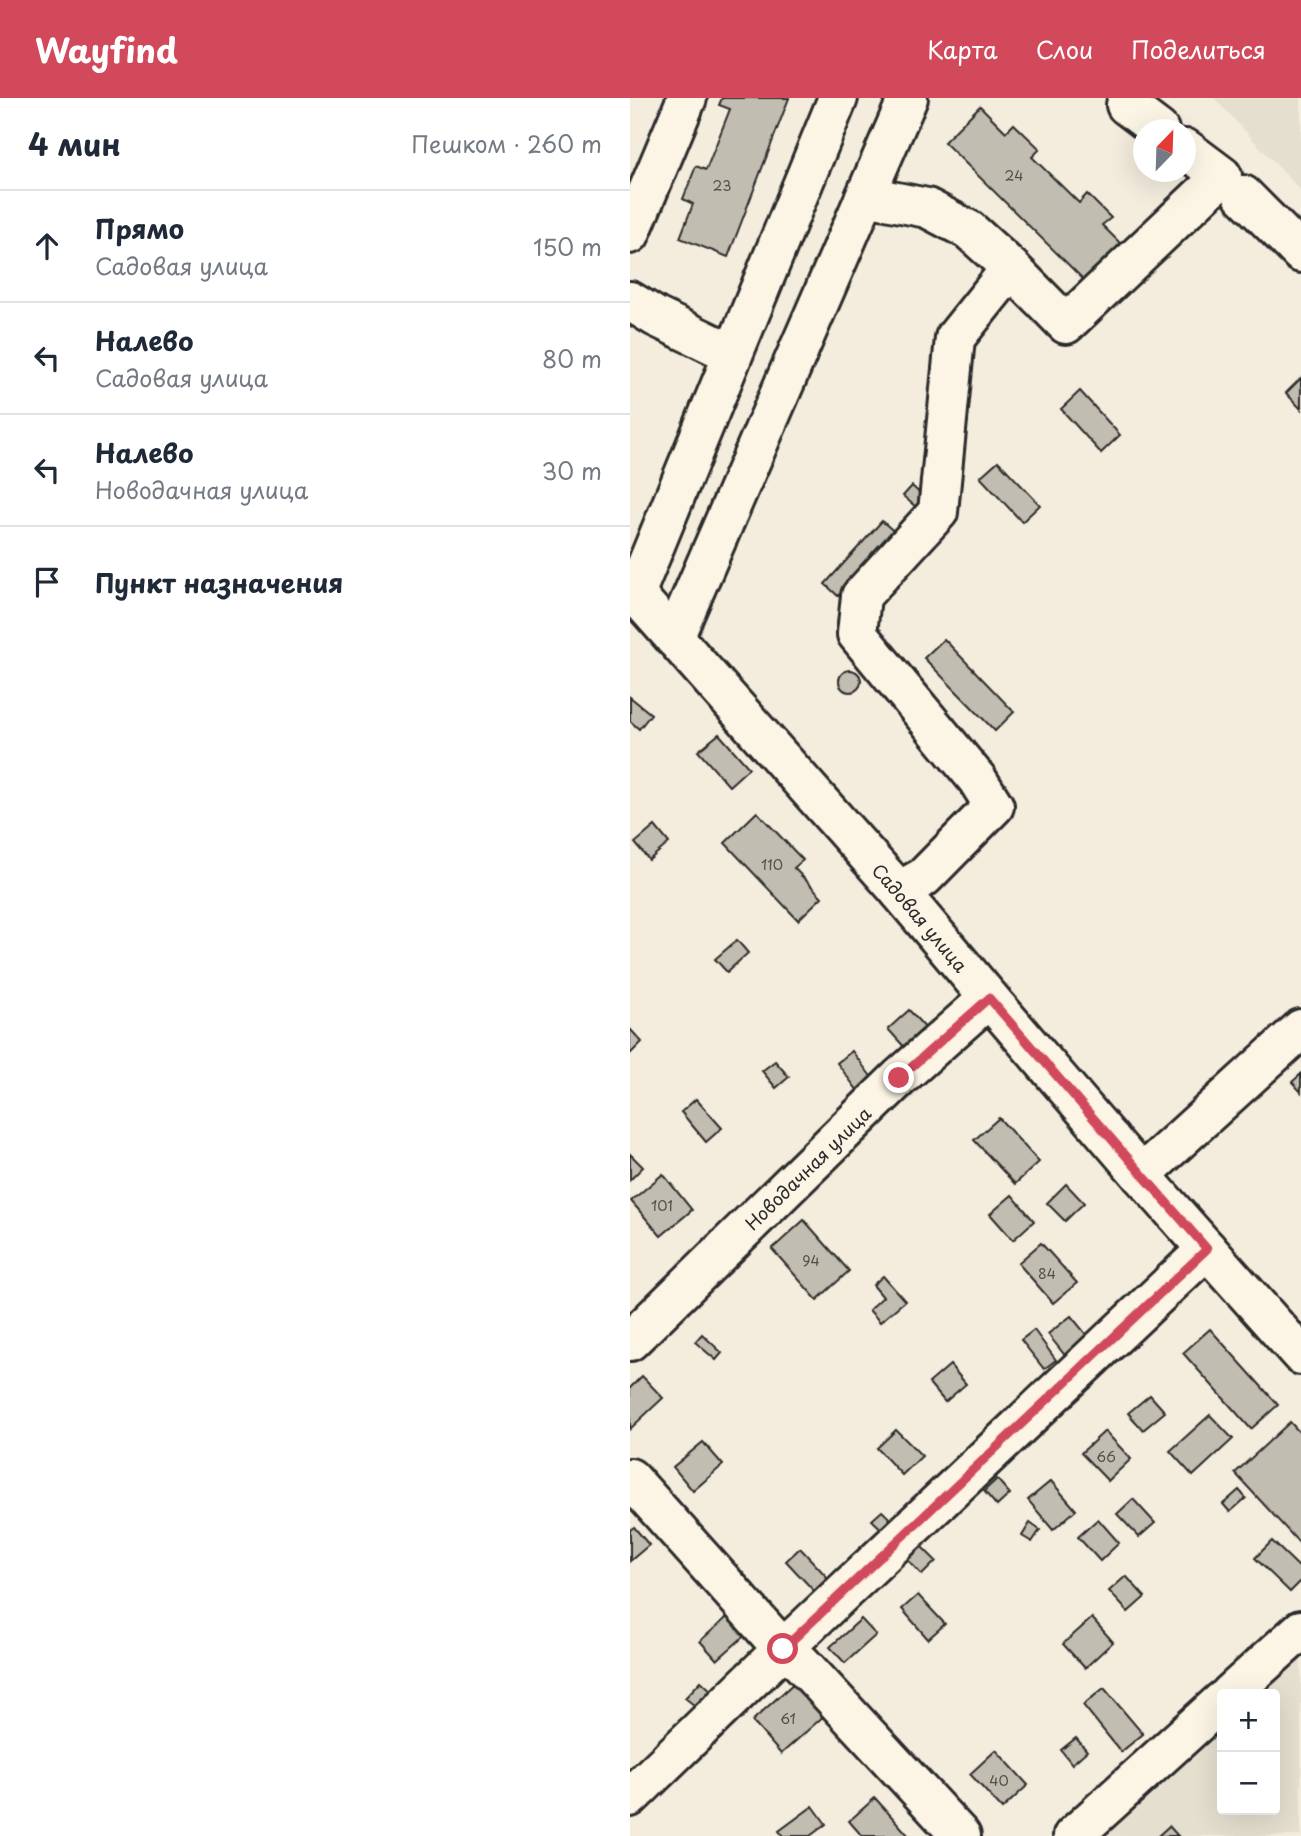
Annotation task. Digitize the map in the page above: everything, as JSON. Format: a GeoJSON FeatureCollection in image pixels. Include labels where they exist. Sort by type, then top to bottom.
{"type":"FeatureCollection","features":[{"type":"Feature","properties":{"kind":"street"},"geometry":{"type":"LineString","coordinates":[[630,234],[687,98]]}},
{"type":"Feature","properties":{"kind":"street"},"geometry":{"type":"LineString","coordinates":[[643,610],[733,354],[838,98]]}},
{"type":"Feature","properties":{"kind":"street"},"geometry":{"type":"LineString","coordinates":[[643,610],[866,196],[908,98]]}},
{"type":"Feature","properties":{"kind":"street"},"geometry":{"type":"LineString","coordinates":[[1122,100],[1145,119]]}},
{"type":"Feature","properties":{"kind":"street"},"geometry":{"type":"LineString","coordinates":[[866,196],[927,208],[968,230],[1011,268],[1066,324],[1222,176],[1196,157]]}},
{"type":"Feature","properties":{"kind":"street"},"geometry":{"type":"LineString","coordinates":[[1243,195],[1301,253]]}},
{"type":"Feature","properties":{"kind":"street"},"geometry":{"type":"LineString","coordinates":[[899,891],[924,877],[994,806],[977,779],[857,634],[861,596],[939,512],[955,338],[1011,268]]}},
{"type":"Feature","properties":{"kind":"street"},"geometry":{"type":"LineString","coordinates":[[630,301],[656,317],[733,354]]}},
{"type":"Feature","properties":{"kind":"street","name":"Садовая улица"},"geometry":{"type":"LineString","coordinates":[[643,610],[899,891],[1141,1175],[1301,1355]]}},
{"type":"Feature","properties":{"kind":"street","name":"Новодачная улица"},"geometry":{"type":"LineString","coordinates":[[630,1341],[899,1078],[989,998]]}},
{"type":"Feature","properties":{"kind":"street"},"geometry":{"type":"LineString","coordinates":[[1141,1175],[1301,1029]]}},
{"type":"Feature","properties":{"kind":"street"},"geometry":{"type":"LineString","coordinates":[[630,1797],[1207,1249]]}},
{"type":"Feature","properties":{"kind":"street"},"geometry":{"type":"LineString","coordinates":[[630,1478],[783,1649],[801,1663],[961,1836]]}},
{"type":"Feature","properties":{"kind":"street"},"geometry":{"type":"LineString","coordinates":[[1236,1689],[1301,1630]]}},
{"type":"Feature","properties":{"kind":"street"},"geometry":{"type":"LineString","coordinates":[[1073,1836],[1217,1706]]}},
{"type":"Feature","properties":{"kind":"shaded area"},"geometry":{"type":"Polygon","coordinates":[[[1214,98],[1301,98],[1301,191],[1214,98]]]}},
{"type":"Feature","properties":{"kind":"shaded area"},"geometry":{"type":"Polygon","coordinates":[[[1301,1652],[1301,1836],[1094,1836],[1217,1726],[1217,1815],[1280,1815],[1280,1689],[1260,1689],[1301,1652]]]}},
{"type":"Feature","properties":{"kind":"building"},"geometry":{"type":"Polygon","coordinates":[[[722,98],[789,98],[728,257],[680,238],[693,204],[683,199],[696,166],[706,170],[730,109],[719,105],[722,98]]]}},
{"type":"Feature","properties":{"kind":"building"},"geometry":{"type":"Polygon","coordinates":[[[980,106],[1006,132],[1014,124],[1040,149],[1032,157],[1079,203],[1087,194],[1111,218],[1102,225],[1121,244],[1085,281],[944,142],[980,106]]]}},
{"type":"Feature","properties":{"kind":"building"},"geometry":{"type":"Polygon","coordinates":[[[1301,378],[1301,409],[1286,393],[1301,378]]]}},
{"type":"Feature","properties":{"kind":"building"},"geometry":{"type":"Polygon","coordinates":[[[1080,391],[1120,435],[1101,453],[1061,409],[1080,391]]]}},
{"type":"Feature","properties":{"kind":"building"},"geometry":{"type":"Polygon","coordinates":[[[998,461],[1040,505],[1022,522],[980,477],[998,461]]]}},
{"type":"Feature","properties":{"kind":"building"},"geometry":{"type":"Polygon","coordinates":[[[912,486],[926,499],[917,508],[903,496],[912,486]]]}},
{"type":"Feature","properties":{"kind":"building"},"geometry":{"type":"Polygon","coordinates":[[[882,521],[897,534],[838,596],[825,584],[882,521]]]}},
{"type":"Feature","properties":{"kind":"building"},"geometry":{"type":"Polygon","coordinates":[[[944,639],[1014,712],[995,731],[924,658],[944,639]]]}},
{"type":"Feature","properties":{"kind":"building"},"geometry":{"type":"Polygon","coordinates":[[[850,670],[858,673],[861,681],[858,689],[850,692],[842,689],[839,681],[842,673],[850,670]]]}},
{"type":"Feature","properties":{"kind":"building"},"geometry":{"type":"Polygon","coordinates":[[[630,697],[651,714],[639,729],[630,721],[630,697]]]}},
{"type":"Feature","properties":{"kind":"building"},"geometry":{"type":"Polygon","coordinates":[[[719,734],[749,768],[729,786],[698,751],[719,734]]]}},
{"type":"Feature","properties":{"kind":"building"},"geometry":{"type":"Polygon","coordinates":[[[757,812],[803,860],[794,868],[822,897],[798,920],[725,843],[757,812]]]}},
{"type":"Feature","properties":{"kind":"building"},"geometry":{"type":"Polygon","coordinates":[[[655,826],[669,843],[649,860],[635,843],[655,826]]]}},
{"type":"Feature","properties":{"kind":"building"},"geometry":{"type":"Polygon","coordinates":[[[737,940],[748,953],[727,972],[715,959],[737,940]]]}},
{"type":"Feature","properties":{"kind":"building"},"geometry":{"type":"Polygon","coordinates":[[[909,1010],[928,1031],[907,1050],[888,1029],[909,1010]]]}},
{"type":"Feature","properties":{"kind":"building"},"geometry":{"type":"Polygon","coordinates":[[[630,1029],[642,1042],[630,1054],[630,1029]]]}},
{"type":"Feature","properties":{"kind":"building"},"geometry":{"type":"Polygon","coordinates":[[[852,1051],[873,1079],[858,1091],[837,1063],[852,1051]]]}},
{"type":"Feature","properties":{"kind":"building"},"geometry":{"type":"Polygon","coordinates":[[[775,1061],[789,1077],[776,1088],[762,1071],[775,1061]]]}},
{"type":"Feature","properties":{"kind":"building"},"geometry":{"type":"Polygon","coordinates":[[[1301,1074],[1301,1092],[1292,1082],[1301,1074]]]}},
{"type":"Feature","properties":{"kind":"building"},"geometry":{"type":"Polygon","coordinates":[[[696,1099],[722,1128],[706,1142],[681,1112],[696,1099]]]}},
{"type":"Feature","properties":{"kind":"building"},"geometry":{"type":"Polygon","coordinates":[[[999,1118],[1039,1162],[1015,1184],[974,1140],[999,1118]]]}},
{"type":"Feature","properties":{"kind":"building"},"geometry":{"type":"Polygon","coordinates":[[[630,1154],[643,1167],[630,1180],[630,1154]]]}},
{"type":"Feature","properties":{"kind":"building"},"geometry":{"type":"Polygon","coordinates":[[[663,1174],[692,1210],[661,1236],[631,1201],[663,1174]]]}},
{"type":"Feature","properties":{"kind":"building"},"geometry":{"type":"Polygon","coordinates":[[[1066,1184],[1084,1203],[1065,1221],[1047,1203],[1066,1184]]]}},
{"type":"Feature","properties":{"kind":"building"},"geometry":{"type":"Polygon","coordinates":[[[1012,1195],[1034,1221],[1013,1240],[990,1214],[1012,1195]]]}},
{"type":"Feature","properties":{"kind":"building"},"geometry":{"type":"Polygon","coordinates":[[[804,1220],[849,1271],[817,1300],[772,1249],[804,1220]]]}},
{"type":"Feature","properties":{"kind":"building"},"geometry":{"type":"Polygon","coordinates":[[[1041,1243],[1077,1283],[1053,1303],[1018,1263],[1041,1243]]]}},
{"type":"Feature","properties":{"kind":"building"},"geometry":{"type":"Polygon","coordinates":[[[883,1276],[905,1301],[880,1322],[869,1310],[883,1297],[873,1285],[883,1276]]]}},
{"type":"Feature","properties":{"kind":"building"},"geometry":{"type":"Polygon","coordinates":[[[1071,1316],[1090,1339],[1067,1358],[1048,1334],[1071,1316]]]}},
{"type":"Feature","properties":{"kind":"building"},"geometry":{"type":"Polygon","coordinates":[[[1210,1329],[1278,1405],[1251,1429],[1183,1353],[1210,1329]]]}},
{"type":"Feature","properties":{"kind":"building"},"geometry":{"type":"Polygon","coordinates":[[[1034,1330],[1056,1360],[1044,1369],[1021,1340],[1034,1330]]]}},
{"type":"Feature","properties":{"kind":"building"},"geometry":{"type":"Polygon","coordinates":[[[702,1334],[722,1353],[716,1360],[695,1342],[702,1334]]]}},
{"type":"Feature","properties":{"kind":"building"},"geometry":{"type":"Polygon","coordinates":[[[950,1365],[966,1384],[945,1402],[929,1383],[950,1365]]]}},
{"type":"Feature","properties":{"kind":"building"},"geometry":{"type":"Polygon","coordinates":[[[642,1376],[663,1398],[630,1429],[630,1388],[642,1376]]]}},
{"type":"Feature","properties":{"kind":"building"},"geometry":{"type":"Polygon","coordinates":[[[1150,1395],[1165,1412],[1143,1430],[1128,1413],[1150,1395]]]}},
{"type":"Feature","properties":{"kind":"building"},"geometry":{"type":"Polygon","coordinates":[[[1210,1415],[1233,1439],[1193,1476],[1170,1451],[1210,1415]]]}},
{"type":"Feature","properties":{"kind":"building"},"geometry":{"type":"Polygon","coordinates":[[[1290,1422],[1301,1434],[1301,1545],[1235,1473],[1290,1422]]]}},
{"type":"Feature","properties":{"kind":"building"},"geometry":{"type":"Polygon","coordinates":[[[896,1430],[922,1456],[902,1475],[877,1448],[896,1430]]]}},
{"type":"Feature","properties":{"kind":"building"},"geometry":{"type":"Polygon","coordinates":[[[1105,1431],[1131,1459],[1108,1481],[1081,1453],[1105,1431]]]}},
{"type":"Feature","properties":{"kind":"building"},"geometry":{"type":"Polygon","coordinates":[[[703,1442],[723,1465],[693,1491],[673,1467],[703,1442]]]}},
{"type":"Feature","properties":{"kind":"building"},"geometry":{"type":"Polygon","coordinates":[[[997,1479],[1010,1494],[997,1506],[984,1491],[997,1479]]]}},
{"type":"Feature","properties":{"kind":"building"},"geometry":{"type":"Polygon","coordinates":[[[1051,1481],[1076,1510],[1053,1530],[1028,1500],[1051,1481]]]}},
{"type":"Feature","properties":{"kind":"building"},"geometry":{"type":"Polygon","coordinates":[[[1239,1490],[1246,1498],[1230,1512],[1223,1504],[1239,1490]]]}},
{"type":"Feature","properties":{"kind":"building"},"geometry":{"type":"Polygon","coordinates":[[[1133,1499],[1155,1523],[1139,1537],[1117,1514],[1133,1499]]]}},
{"type":"Feature","properties":{"kind":"building"},"geometry":{"type":"Polygon","coordinates":[[[882,1511],[899,1527],[890,1537],[872,1520],[882,1511]]]}},
{"type":"Feature","properties":{"kind":"building"},"geometry":{"type":"Polygon","coordinates":[[[1098,1519],[1119,1543],[1100,1561],[1078,1537],[1098,1519]]]}},
{"type":"Feature","properties":{"kind":"building"},"geometry":{"type":"Polygon","coordinates":[[[1030,1523],[1040,1530],[1032,1542],[1022,1536],[1030,1523]]]}},
{"type":"Feature","properties":{"kind":"building"},"geometry":{"type":"Polygon","coordinates":[[[634,1527],[649,1545],[630,1561],[630,1530],[634,1527]]]}},
{"type":"Feature","properties":{"kind":"building"},"geometry":{"type":"Polygon","coordinates":[[[1272,1541],[1301,1569],[1301,1581],[1290,1592],[1255,1558],[1272,1541]]]}},
{"type":"Feature","properties":{"kind":"building"},"geometry":{"type":"Polygon","coordinates":[[[918,1543],[936,1561],[922,1575],[904,1556],[918,1543]]]}},
{"type":"Feature","properties":{"kind":"building"},"geometry":{"type":"Polygon","coordinates":[[[800,1548],[828,1578],[814,1591],[786,1561],[800,1548]]]}},
{"type":"Feature","properties":{"kind":"building"},"geometry":{"type":"Polygon","coordinates":[[[1126,1576],[1145,1597],[1128,1612],[1109,1591],[1126,1576]]]}},
{"type":"Feature","properties":{"kind":"building"},"geometry":{"type":"Polygon","coordinates":[[[918,1595],[945,1624],[928,1639],[902,1609],[918,1595]]]}},
{"type":"Feature","properties":{"kind":"building"},"geometry":{"type":"Polygon","coordinates":[[[733,1612],[750,1631],[717,1660],[700,1641],[733,1612]]]}},
{"type":"Feature","properties":{"kind":"building"},"geometry":{"type":"Polygon","coordinates":[[[1092,1618],[1113,1642],[1085,1668],[1063,1644],[1092,1618]]]}},
{"type":"Feature","properties":{"kind":"building"},"geometry":{"type":"Polygon","coordinates":[[[861,1619],[876,1635],[845,1663],[830,1647],[861,1619]]]}},
{"type":"Feature","properties":{"kind":"building"},"geometry":{"type":"Polygon","coordinates":[[[701,1681],[714,1693],[699,1709],[685,1698],[701,1681]]]}},
{"type":"Feature","properties":{"kind":"building"},"geometry":{"type":"Polygon","coordinates":[[[795,1682],[825,1715],[781,1754],[752,1721],[795,1682]]]}},
{"type":"Feature","properties":{"kind":"building"},"geometry":{"type":"Polygon","coordinates":[[[1104,1688],[1143,1734],[1121,1752],[1083,1705],[1104,1688]]]}},
{"type":"Feature","properties":{"kind":"building"},"geometry":{"type":"Polygon","coordinates":[[[1076,1738],[1087,1751],[1072,1764],[1061,1750],[1076,1738]]]}},
{"type":"Feature","properties":{"kind":"building"},"geometry":{"type":"Polygon","coordinates":[[[996,1750],[1028,1785],[1002,1809],[970,1774],[996,1750]]]}},
{"type":"Feature","properties":{"kind":"building"},"geometry":{"type":"Polygon","coordinates":[[[875,1798],[909,1836],[862,1836],[849,1821],[875,1798]]]}},
{"type":"Feature","properties":{"kind":"building"},"geometry":{"type":"Polygon","coordinates":[[[813,1806],[826,1824],[810,1836],[783,1836],[779,1831],[813,1806]]]}},
{"type":"Feature","properties":{"kind":"building"},"geometry":{"type":"Polygon","coordinates":[[[1169,1826],[1178,1836],[1158,1836],[1169,1826]]]}},
{"type":"Feature","properties":{"kind":"route"},"geometry":{"type":"LineString","coordinates":[[783,1649],[1207,1249],[989,998],[899,1078]]}}]}
